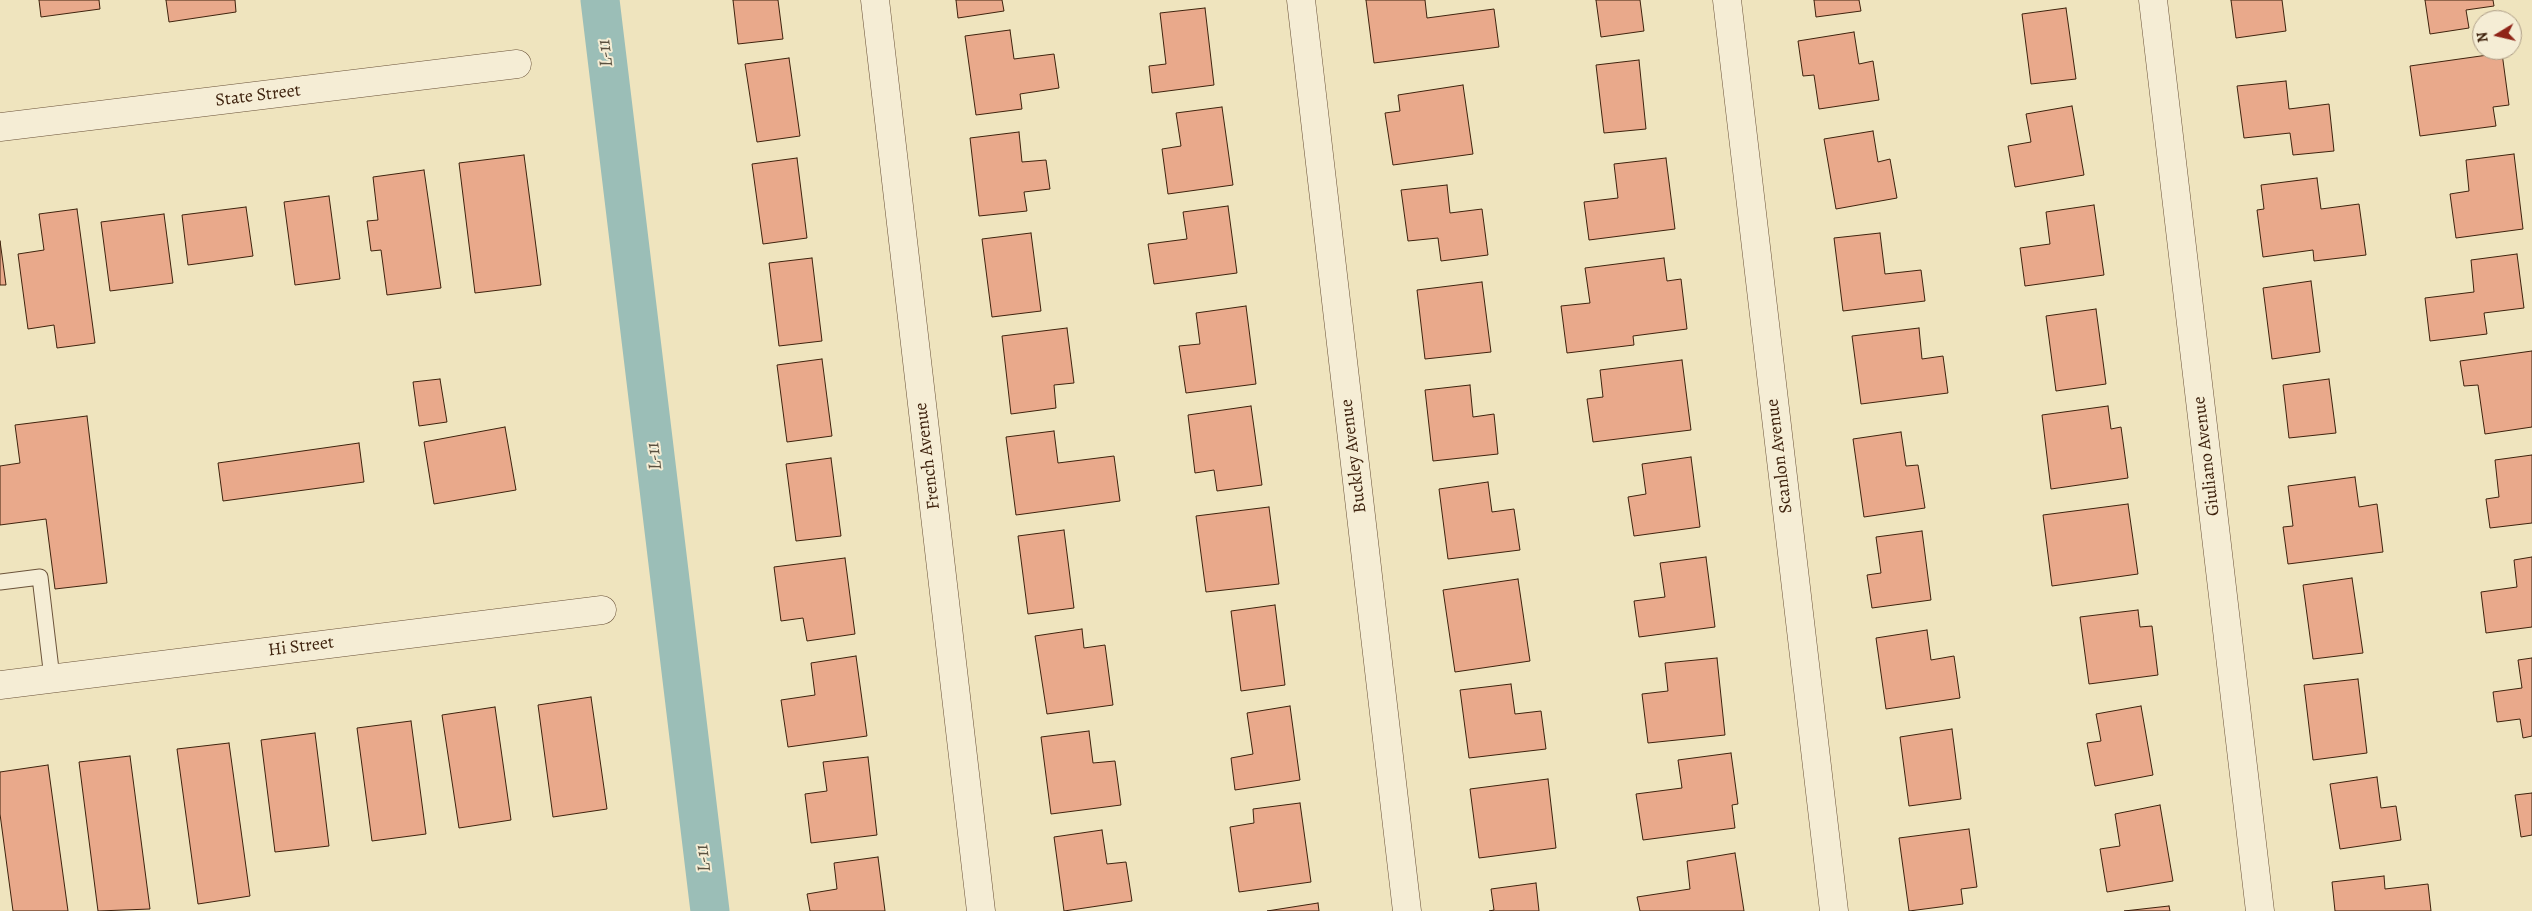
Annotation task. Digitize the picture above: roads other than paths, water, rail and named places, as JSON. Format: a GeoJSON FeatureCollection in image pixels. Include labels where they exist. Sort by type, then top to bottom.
{"type":"FeatureCollection","features":[{"type":"Feature","properties":{"kind":"street","name":"French Avenue"},"geometry":{"type":"LineString","coordinates":[[875,0],[981,911]]}},
{"type":"Feature","properties":{"kind":"street","name":"Buckley Avenue"},"geometry":{"type":"LineString","coordinates":[[1301,0],[1407,911]]}},
{"type":"Feature","properties":{"kind":"street","name":"Scanlon Avenue"},"geometry":{"type":"LineString","coordinates":[[1727,0],[1834,911]]}},
{"type":"Feature","properties":{"kind":"street","name":"Giuliano Avenue"},"geometry":{"type":"LineString","coordinates":[[2153,0],[2260,911]]}},
{"type":"Feature","properties":{"kind":"street","name":"State Street"},"geometry":{"type":"LineString","coordinates":[[0,127],[517,64]]}},
{"type":"Feature","properties":{"kind":"street","name":"Hi Street"},"geometry":{"type":"LineString","coordinates":[[0,684],[602,610]]}},
{"type":"Feature","properties":{"kind":"lane"},"geometry":{"type":"LineString","coordinates":[[0,582],[40,577],[52,678]]}},
{"type":"Feature","properties":{"kind":"waterway","name":"L-11"},"geometry":{"type":"LineString","coordinates":[[600,0],[710,911]]}}]}
